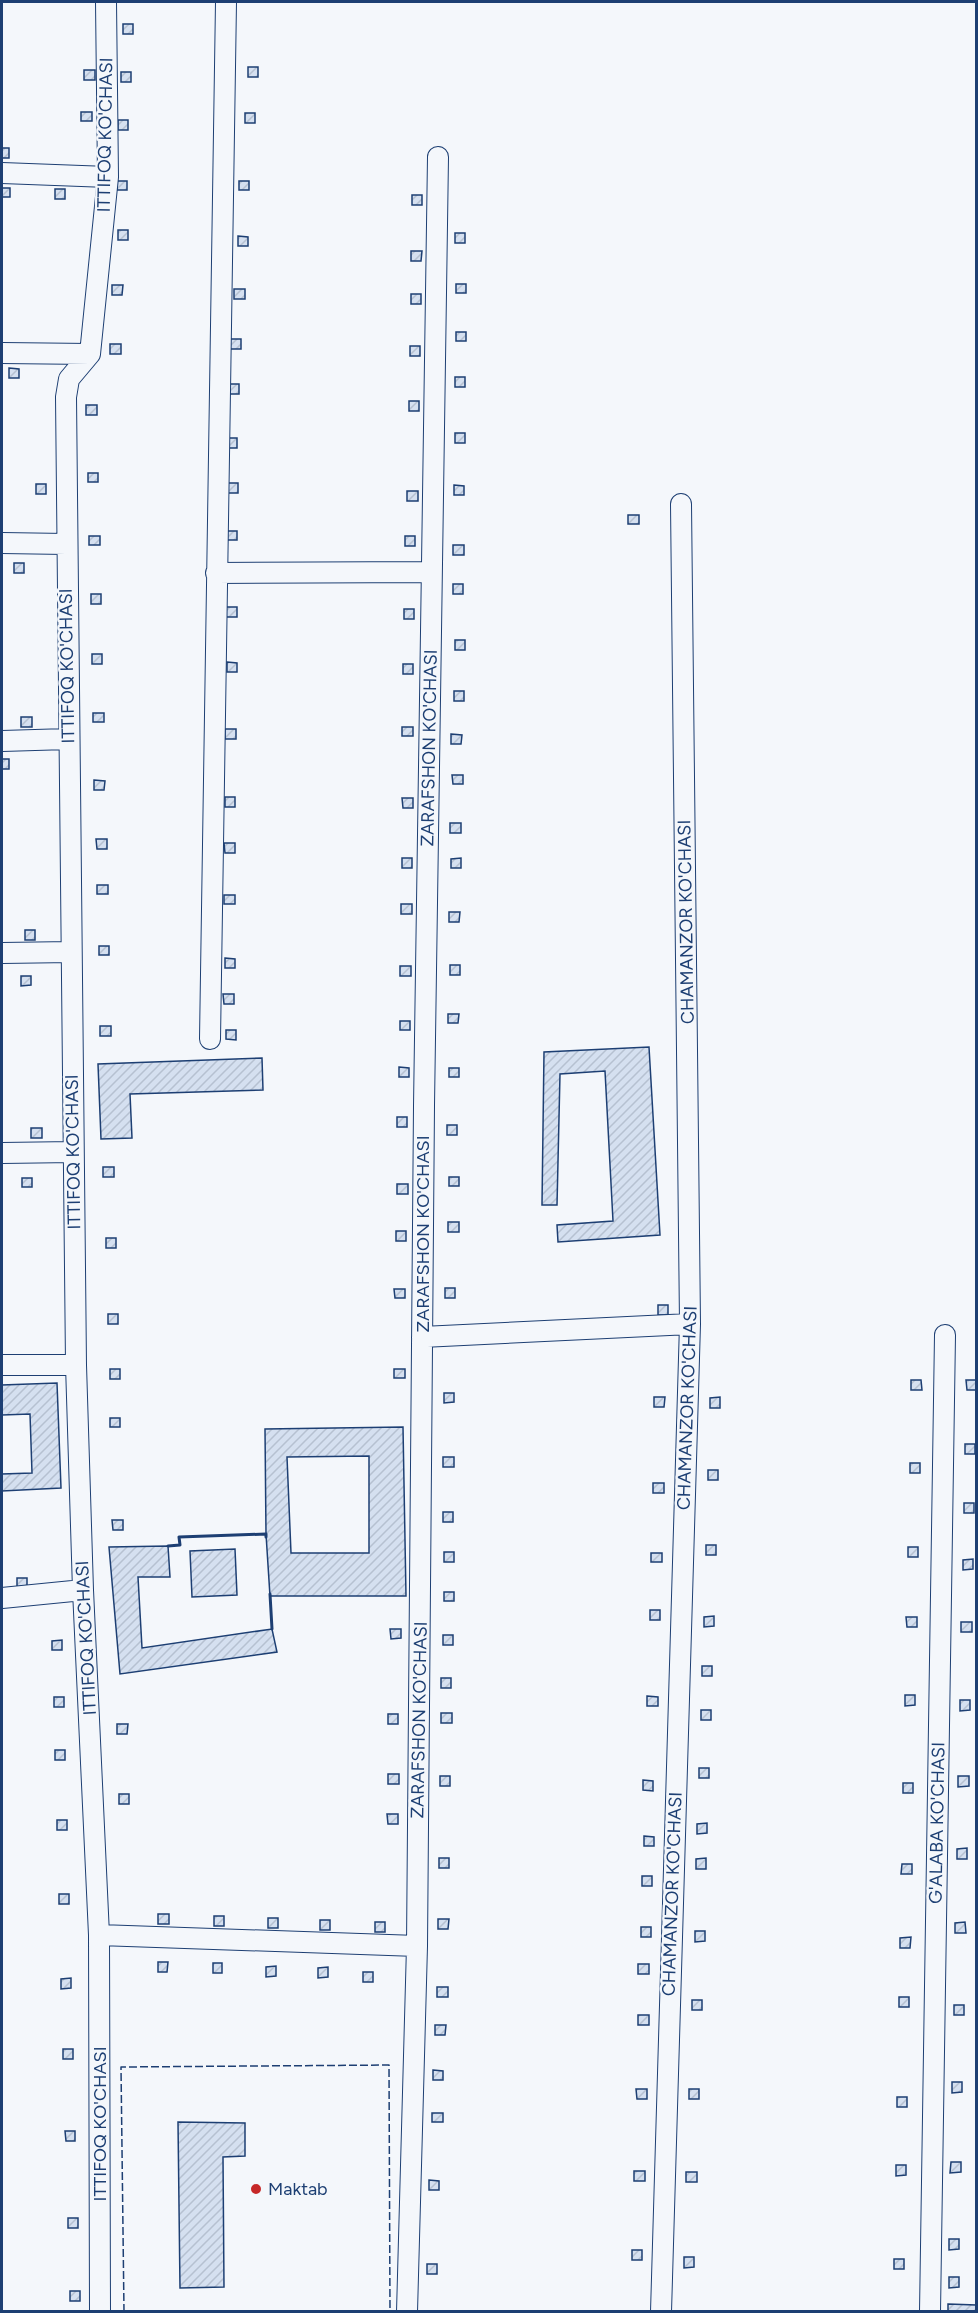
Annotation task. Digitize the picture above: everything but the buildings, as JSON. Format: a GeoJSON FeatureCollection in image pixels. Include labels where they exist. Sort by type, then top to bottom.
{"type":"FeatureCollection","features":[{"type":"Feature","properties":{"kind":"street","name":"ITTIFOQ KO'CHASI"},"geometry":{"type":"LineString","coordinates":[[100,2312],[99,1935],[83,1590],[76,1365],[66,398],[69,379],[90,354],[108,177],[106,2]]}},
{"type":"Feature","properties":{"kind":"street"},"geometry":{"type":"LineString","coordinates":[[210,1039],[226,2]]}},
{"type":"Feature","properties":{"kind":"street","name":"ZARAFSHON KO'CHASI"},"geometry":{"type":"LineString","coordinates":[[407,2312],[417,1946],[422,1337],[438,157]]}},
{"type":"Feature","properties":{"kind":"street"},"geometry":{"type":"LineString","coordinates":[[2,173],[108,177]]}},
{"type":"Feature","properties":{"kind":"street"},"geometry":{"type":"LineString","coordinates":[[2,353],[90,354]]}},
{"type":"Feature","properties":{"kind":"street","name":"CHAMANZOR KO'CHASI"},"geometry":{"type":"LineString","coordinates":[[661,2312],[690,1324],[681,504]]}},
{"type":"Feature","properties":{"kind":"street"},"geometry":{"type":"LineString","coordinates":[[2,543],[66,544]]}},
{"type":"Feature","properties":{"kind":"street"},"geometry":{"type":"LineString","coordinates":[[216,573],[431,573]]}},
{"type":"Feature","properties":{"kind":"street"},"geometry":{"type":"LineString","coordinates":[[2,741],[68,739]]}},
{"type":"Feature","properties":{"kind":"street"},"geometry":{"type":"LineString","coordinates":[[2,953],[71,952]]}},
{"type":"Feature","properties":{"kind":"street"},"geometry":{"type":"LineString","coordinates":[[2,1153],[73,1152]]}},
{"type":"Feature","properties":{"kind":"street"},"geometry":{"type":"LineString","coordinates":[[422,1337],[690,1324]]}},
{"type":"Feature","properties":{"kind":"street","name":"G'ALABA KO'CHASI"},"geometry":{"type":"LineString","coordinates":[[930,2312],[945,1335]]}},
{"type":"Feature","properties":{"kind":"street"},"geometry":{"type":"LineString","coordinates":[[2,1365],[76,1365]]}},
{"type":"Feature","properties":{"kind":"street"},"geometry":{"type":"LineString","coordinates":[[2,1598],[83,1590]]}},
{"type":"Feature","properties":{"kind":"street"},"geometry":{"type":"LineString","coordinates":[[99,1935],[417,1946]]}},
{"type":"Feature","properties":{"kind":"fence"},"geometry":{"type":"LineString","coordinates":[[124,2312],[121,2067],[389,2065],[390,2312]]}},
{"type":"Feature","properties":{"kind":"wall"},"geometry":{"type":"LineString","coordinates":[[168,1546],[180,1545],[179,1537],[266,1534],[266,1537]]}},
{"type":"Feature","properties":{"kind":"wall"},"geometry":{"type":"LineString","coordinates":[[270,1594],[272,1629]]}},
{"type":"Feature","properties":{"kind":"place","name":"Maktab"},"geometry":{"type":"Point","coordinates":[256,2189]}}]}
